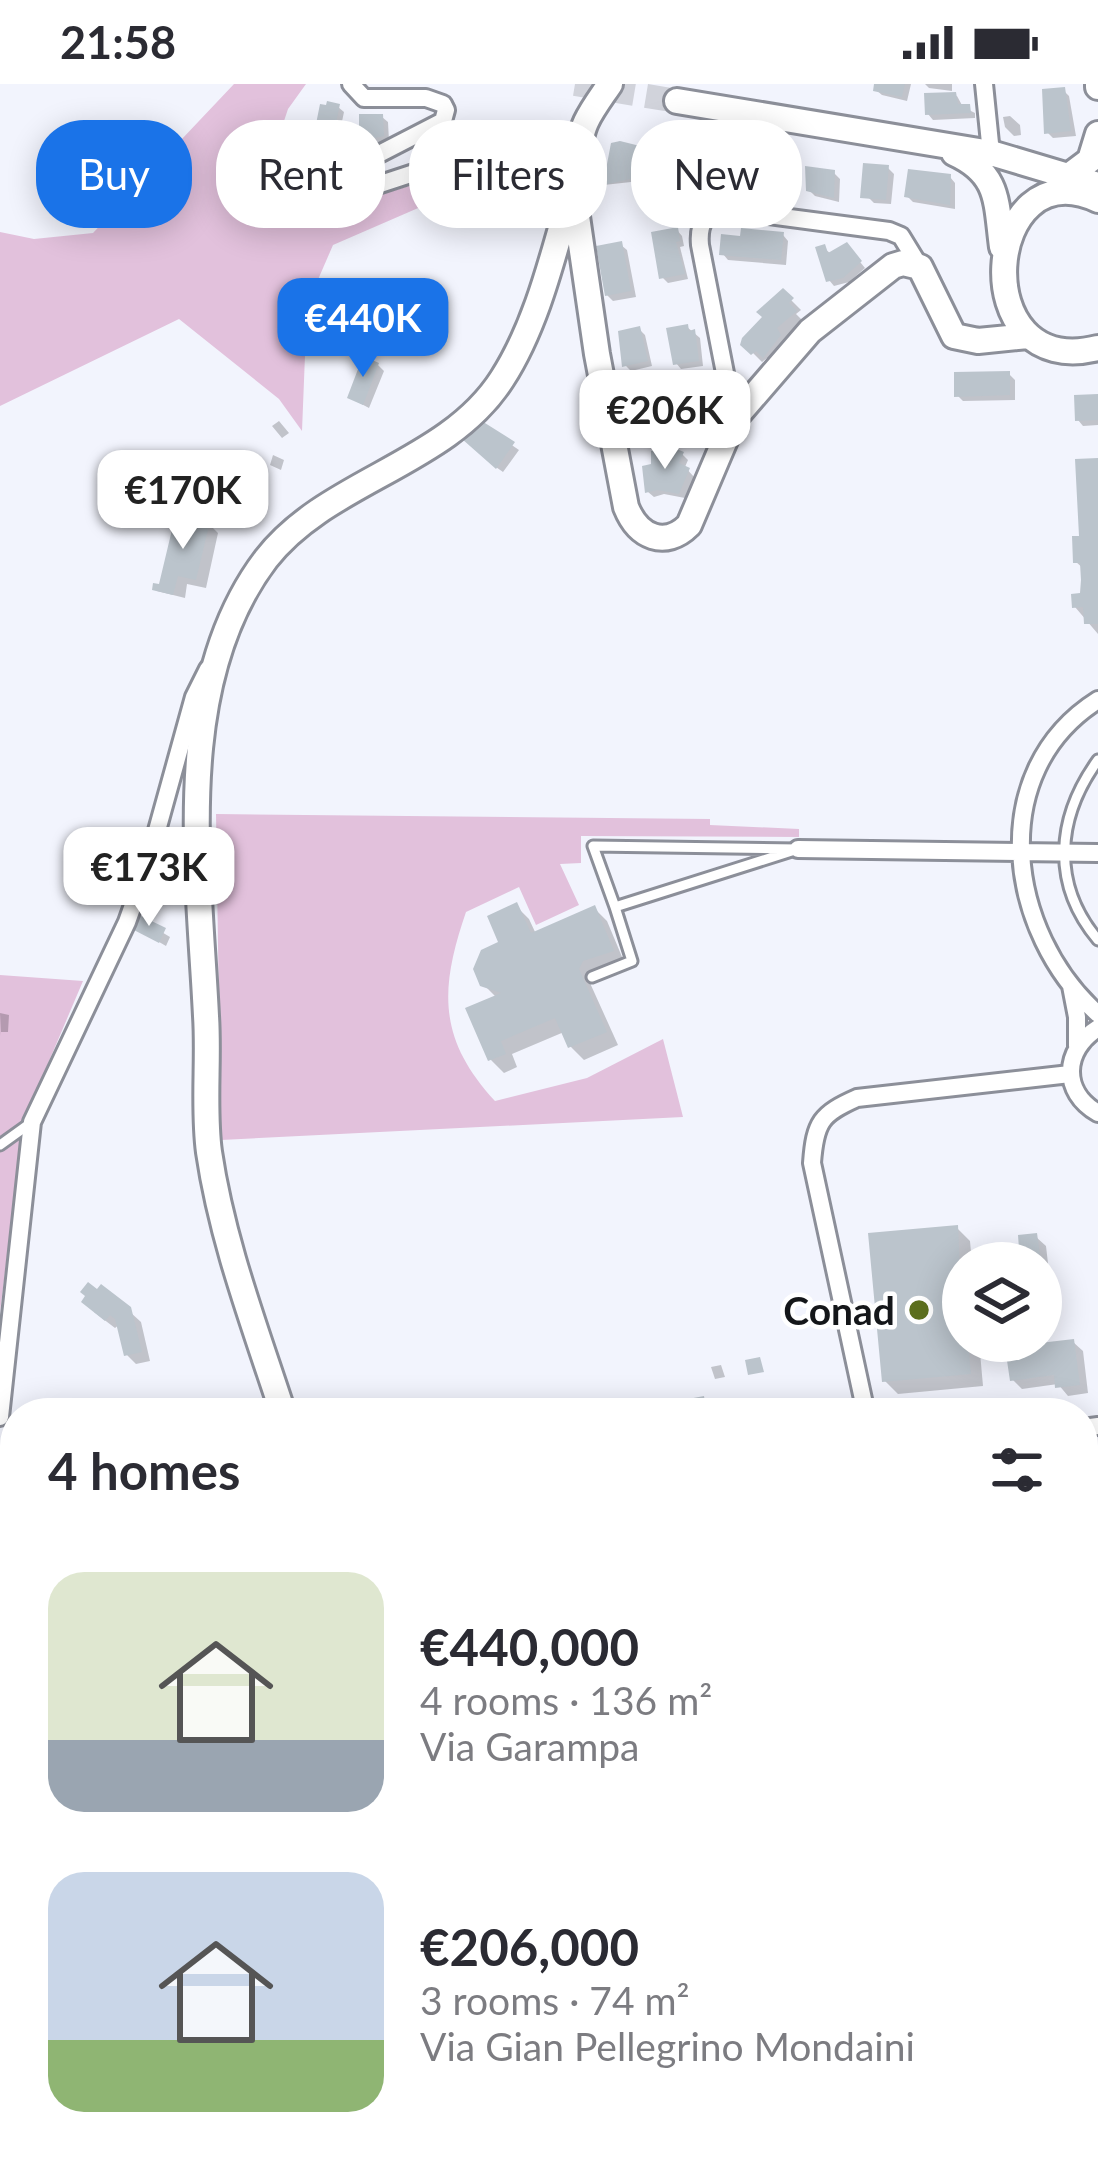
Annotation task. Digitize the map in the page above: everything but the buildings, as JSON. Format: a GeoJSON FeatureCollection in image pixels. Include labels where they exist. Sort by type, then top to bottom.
{"type":"FeatureCollection","features":[{"type":"Feature","properties":{"kind":"street"},"geometry":{"type":"LineString","coordinates":[[351,84],[364,98],[426,98],[443,104],[442,120]]}},
{"type":"Feature","properties":{"kind":"street"},"geometry":{"type":"LineString","coordinates":[[585,120],[592,84]]}},
{"type":"Feature","properties":{"kind":"street"},"geometry":{"type":"LineString","coordinates":[[589,120],[610,84]]}},
{"type":"Feature","properties":{"kind":"street"},"geometry":{"type":"LineString","coordinates":[[984,84],[991,153]]}},
{"type":"Feature","properties":{"kind":"street"},"geometry":{"type":"LineString","coordinates":[[677,100],[991,153],[1086,180]]}},
{"type":"Feature","properties":{"kind":"street"},"geometry":{"type":"LineString","coordinates":[[1086,180],[1098,134]]}},
{"type":"Feature","properties":{"kind":"street"},"geometry":{"type":"LineString","coordinates":[[409,141],[346,171],[340,183],[353,193],[409,175]]}},
{"type":"Feature","properties":{"kind":"street"},"geometry":{"type":"LineString","coordinates":[[935,145],[970,160],[991,180],[1012,315],[1041,345],[1090,355]]}},
{"type":"Feature","properties":{"kind":"street"},"geometry":{"type":"LineString","coordinates":[[1003,257],[1020,214],[1043,189],[1086,180]]}},
{"type":"Feature","properties":{"kind":"street"},"geometry":{"type":"LineString","coordinates":[[1020,214],[1032,203],[1063,192],[1098,200]]}},
{"type":"Feature","properties":{"kind":"street"},"geometry":{"type":"LineString","coordinates":[[734,419],[700,245],[704,217],[713,212],[730,210],[889,231],[910,246],[954,336],[978,341],[1028,336]]}},
{"type":"Feature","properties":{"kind":"street"},"geometry":{"type":"LineString","coordinates":[[2,1398],[32,1122],[127,922],[194,697],[251,582],[286,536],[474,414],[500,383],[532,317],[560,228]]}},
{"type":"Feature","properties":{"kind":"street"},"geometry":{"type":"LineString","coordinates":[[579,228],[626,507],[637,529],[662,540],[685,530],[734,419],[810,331],[893,266],[920,267]]}},
{"type":"Feature","properties":{"kind":"street"},"geometry":{"type":"LineString","coordinates":[[224,642],[198,760],[208,1149],[231,1255],[278,1398]]}},
{"type":"Feature","properties":{"kind":"street"},"geometry":{"type":"LineString","coordinates":[[1098,700],[1063,729],[1034,774],[1021,812],[1019,852],[1024,893],[1033,918],[1071,985],[1098,1014]]}},
{"type":"Feature","properties":{"kind":"street"},"geometry":{"type":"LineString","coordinates":[[798,849],[1098,853]]}},
{"type":"Feature","properties":{"kind":"street"},"geometry":{"type":"LineString","coordinates":[[1071,985],[1078,1017],[1070,1074],[1080,1100],[1098,1113]]}},
{"type":"Feature","properties":{"kind":"street"},"geometry":{"type":"LineString","coordinates":[[1077,1046],[1098,1028]]}},
{"type":"Feature","properties":{"kind":"street"},"geometry":{"type":"LineString","coordinates":[[863,1398],[812,1162],[814,1138],[828,1111],[857,1098],[1070,1074]]}},
{"type":"Feature","properties":{"kind":"lane"},"geometry":{"type":"LineString","coordinates":[[1098,760],[1067,818],[1064,854],[1070,896],[1098,940]]}},
{"type":"Feature","properties":{"kind":"lane"},"geometry":{"type":"LineString","coordinates":[[592,977],[632,962],[593,846],[798,849]]}},
{"type":"Feature","properties":{"kind":"lane"},"geometry":{"type":"LineString","coordinates":[[615,908],[798,849]]}},
{"type":"Feature","properties":{"kind":"lane"},"geometry":{"type":"LineString","coordinates":[[0,1145],[32,1122]]}},
{"type":"Feature","properties":{"kind":"shaded area"},"geometry":{"type":"Polygon","coordinates":[[[234,84],[306,84],[284,120],[216,120],[216,228],[372,228],[333,245],[307,305],[302,431],[279,399],[179,319],[0,406],[0,232],[34,239],[93,233],[98,228],[192,228],[192,128],[234,84]]]}},
{"type":"Feature","properties":{"kind":"shaded area"},"geometry":{"type":"Polygon","coordinates":[[[409,186],[409,212],[385,222],[385,192],[409,186]]]}},
{"type":"Feature","properties":{"kind":"shaded area"},"geometry":{"type":"Polygon","coordinates":[[[216,814],[710,819],[710,825],[799,829],[799,837],[581,836],[581,863],[560,864],[579,905],[536,925],[519,887],[466,912],[451,965],[449,1011],[462,1056],[495,1101],[587,1078],[663,1039],[683,1117],[221,1140],[216,814]]]}},
{"type":"Feature","properties":{"kind":"shaded area"},"geometry":{"type":"Polygon","coordinates":[[[0,975],[83,981],[24,1120],[0,1312],[0,975]]]}},
{"type":"Feature","properties":{"kind":"tunnel"},"geometry":{"type":"LineString","coordinates":[[575,84],[677,101]]}},
{"type":"Feature","properties":{"kind":"place","name":"Conad"},"geometry":{"type":"Point","coordinates":[919,1310]}}]}
